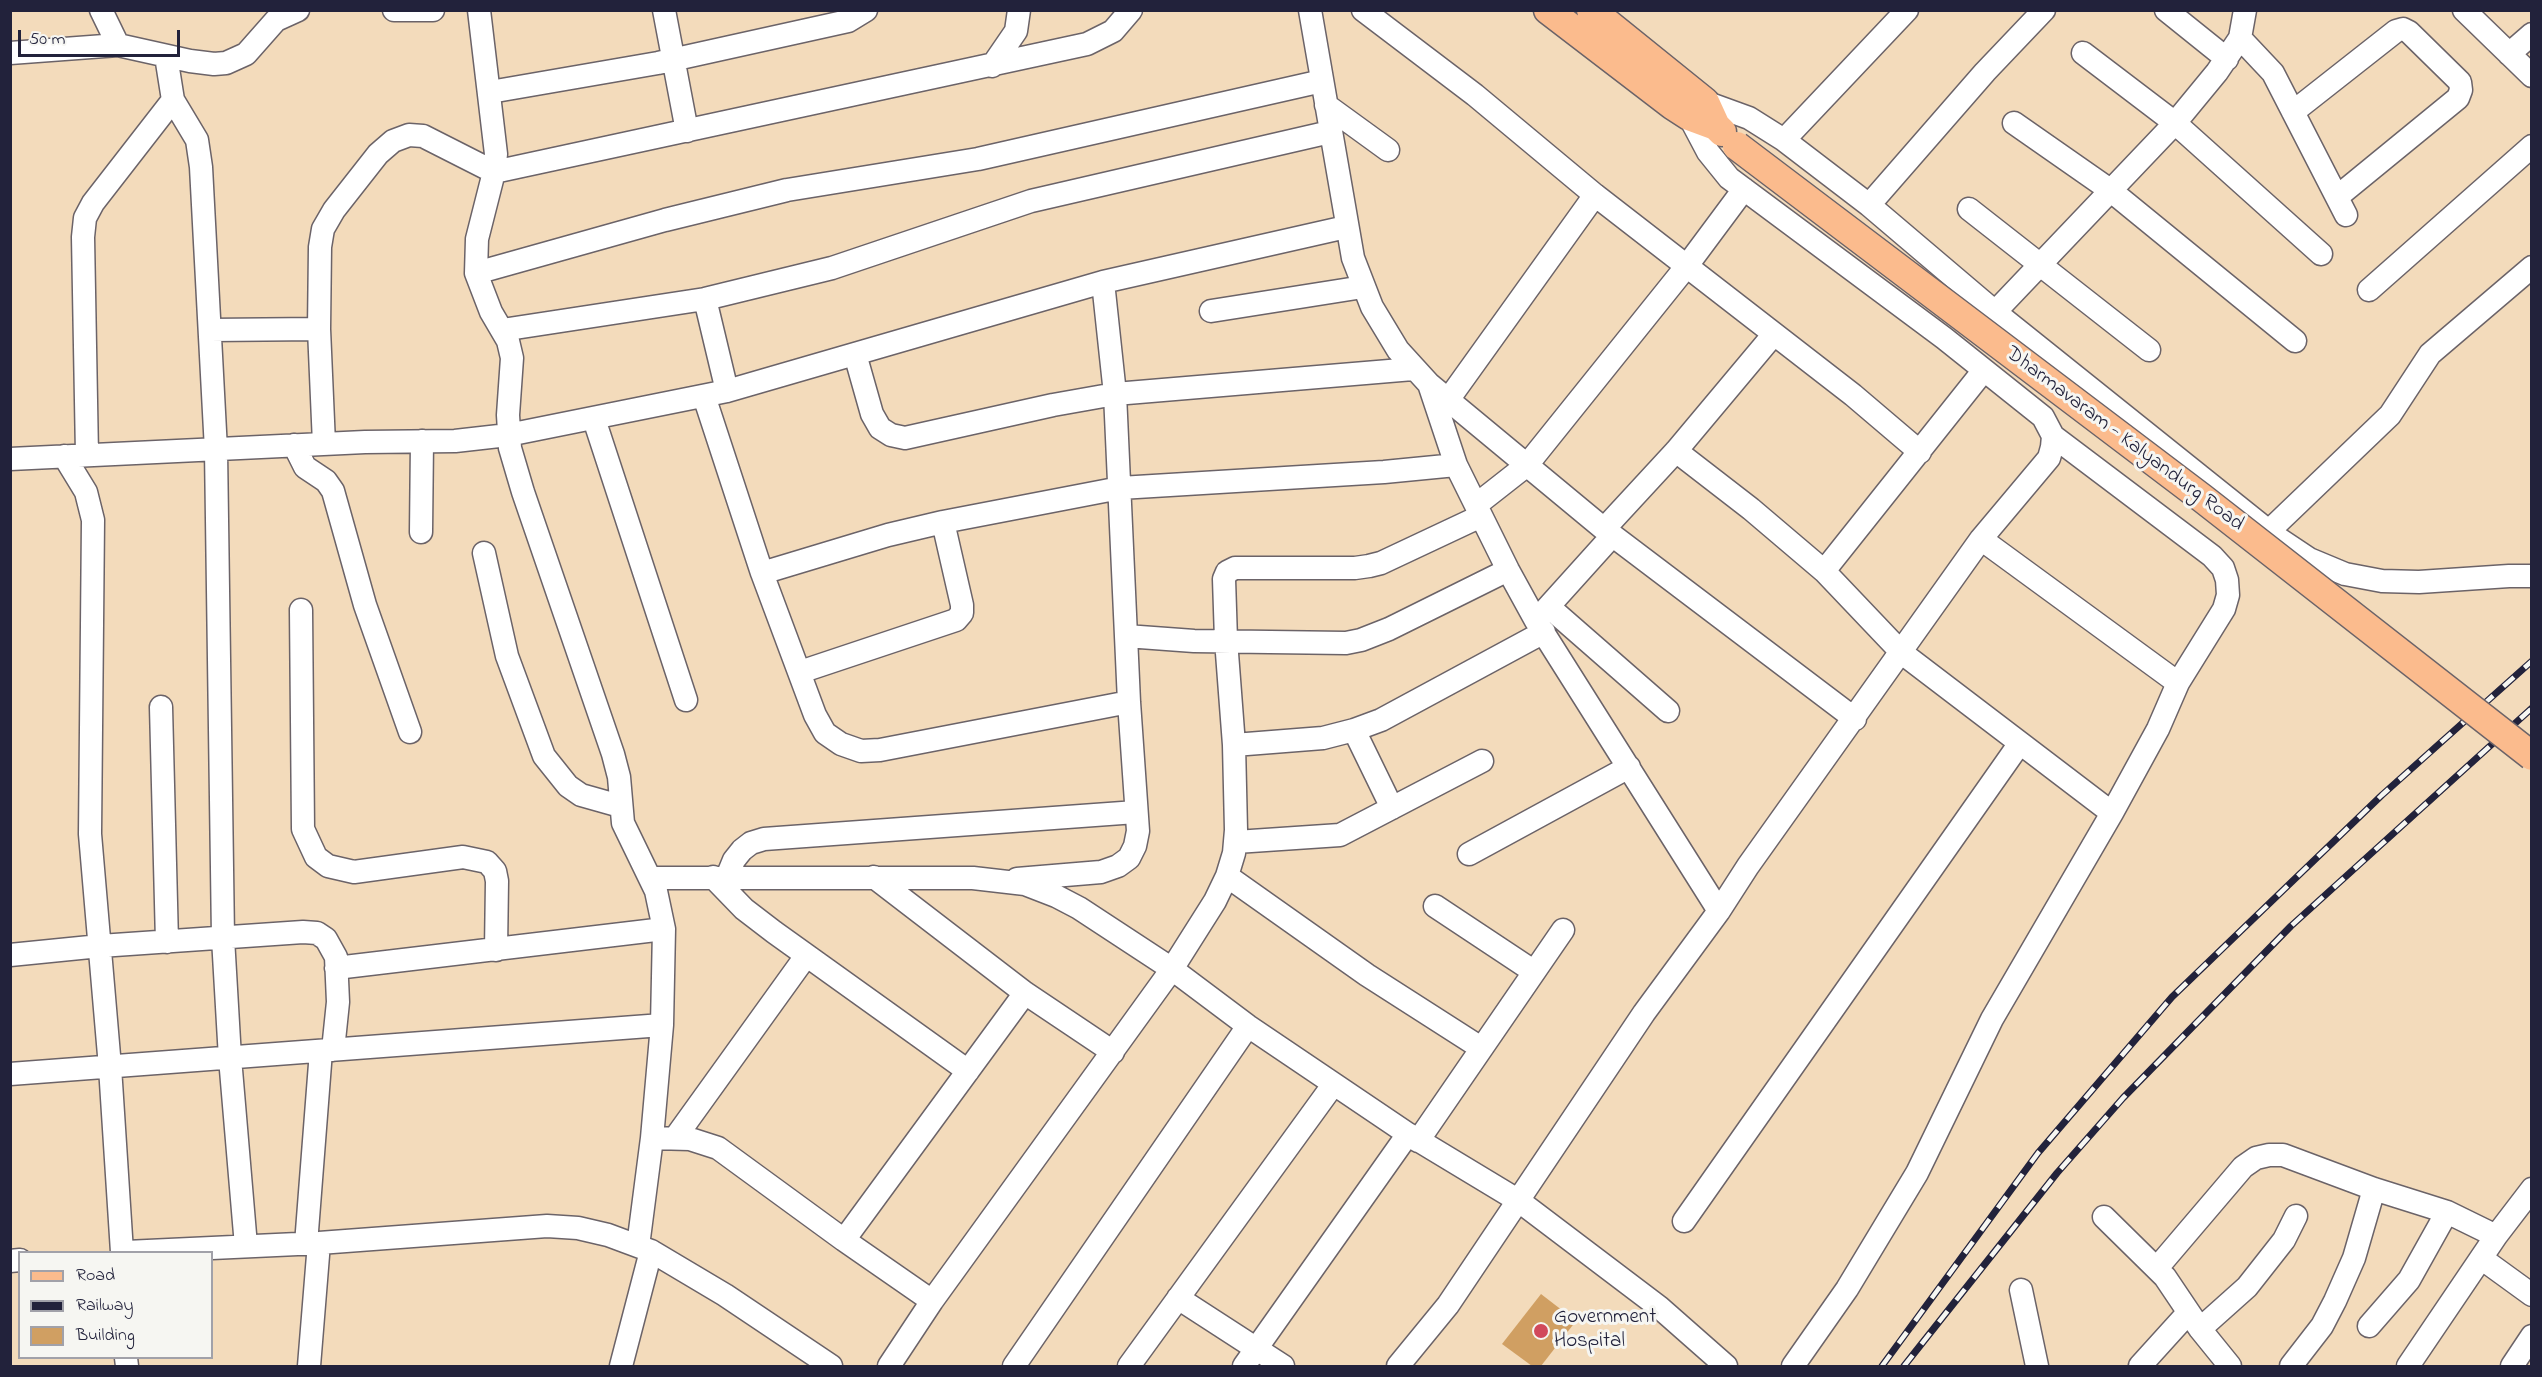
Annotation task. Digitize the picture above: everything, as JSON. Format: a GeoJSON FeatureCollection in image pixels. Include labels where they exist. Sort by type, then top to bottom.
{"type":"FeatureCollection","features":[{"type":"Feature","properties":{"kind":"main road","name":"Dharmavaram - Kalyandurg Road"},"geometry":{"type":"LineString","coordinates":[[1548,10],[1703,115]]}},
{"type":"Feature","properties":{"kind":"main road","name":"Dharmavaram - Kalyandurg Road"},"geometry":{"type":"LineString","coordinates":[[1591,10],[1737,146],[2202,498],[2532,756]]}},
{"type":"Feature","properties":{"kind":"street"},"geometry":{"type":"LineString","coordinates":[[101,10],[118,45]]}},
{"type":"Feature","properties":{"kind":"street"},"geometry":{"type":"LineString","coordinates":[[10,52],[118,45],[214,64],[235,61],[254,46],[276,20],[298,10]]}},
{"type":"Feature","properties":{"kind":"street"},"geometry":{"type":"LineString","coordinates":[[394,10],[433,10]]}},
{"type":"Feature","properties":{"kind":"street"},"geometry":{"type":"LineString","coordinates":[[664,10],[687,131]]}},
{"type":"Feature","properties":{"kind":"street"},"geometry":{"type":"LineString","coordinates":[[490,92],[673,59],[848,21],[866,10]]}},
{"type":"Feature","properties":{"kind":"street"},"geometry":{"type":"LineString","coordinates":[[992,66],[1016,31],[1019,10]]}},
{"type":"Feature","properties":{"kind":"street"},"geometry":{"type":"LineString","coordinates":[[324,444],[320,329],[320,247],[323,229],[334,210],[393,141],[409,135],[423,136],[494,172],[1087,44],[1113,31],[1131,10]]}},
{"type":"Feature","properties":{"kind":"street"},"geometry":{"type":"LineString","coordinates":[[1310,10],[1353,258],[1363,287],[1385,331],[1421,377],[1448,400],[1608,532],[1855,719]]}},
{"type":"Feature","properties":{"kind":"street"},"geometry":{"type":"LineString","coordinates":[[1364,10],[1476,95],[1595,195],[1853,395],[1920,452]]}},
{"type":"Feature","properties":{"kind":"street"},"geometry":{"type":"LineString","coordinates":[[1784,140],[1907,10]]}},
{"type":"Feature","properties":{"kind":"street"},"geometry":{"type":"LineString","coordinates":[[1869,205],[1985,72],[2044,10]]}},
{"type":"Feature","properties":{"kind":"street"},"geometry":{"type":"LineString","coordinates":[[2166,10],[2227,59]]}},
{"type":"Feature","properties":{"kind":"street"},"geometry":{"type":"LineString","coordinates":[[1995,312],[2175,123],[2227,59],[2240,38],[2245,10]]}},
{"type":"Feature","properties":{"kind":"street"},"geometry":{"type":"LineString","coordinates":[[2464,10],[2532,76]]}},
{"type":"Feature","properties":{"kind":"street"},"geometry":{"type":"LineString","coordinates":[[484,12],[496,154],[494,172],[477,239],[476,273],[512,358],[508,435],[518,478],[613,754],[619,777],[623,823],[658,898],[664,929],[662,1025],[644,1249],[621,1366]]}},
{"type":"Feature","properties":{"kind":"street"},"geometry":{"type":"LineString","coordinates":[[2240,38],[2273,73],[2341,206],[2458,98],[2461,90],[2460,82],[2409,32],[2403,29],[2396,31],[2293,112]]}},
{"type":"Feature","properties":{"kind":"street"},"geometry":{"type":"LineString","coordinates":[[2509,54],[2532,34]]}},
{"type":"Feature","properties":{"kind":"street"},"geometry":{"type":"LineString","coordinates":[[2084,53],[2175,123],[2321,254]]}},
{"type":"Feature","properties":{"kind":"street"},"geometry":{"type":"LineString","coordinates":[[166,56],[173,100],[197,140],[199,148],[216,450],[223,938],[230,1058],[246,1246]]}},
{"type":"Feature","properties":{"kind":"street"},"geometry":{"type":"LineString","coordinates":[[476,273],[665,220],[787,190],[978,159],[1322,81]]}},
{"type":"Feature","properties":{"kind":"street"},"geometry":{"type":"LineString","coordinates":[[124,1251],[90,834],[93,520],[75,456],[83,237],[85,218],[93,203],[173,100]]}},
{"type":"Feature","properties":{"kind":"street"},"geometry":{"type":"LineString","coordinates":[[1326,105],[1388,150]]}},
{"type":"Feature","properties":{"kind":"street"},"geometry":{"type":"LineString","coordinates":[[1793,1366],[1847,1289],[1917,1173],[2002,1000],[2112,813],[2158,729],[2178,683],[2224,609],[2228,595],[2223,568],[2212,556],[2053,436],[2043,417],[1984,370],[1729,178],[1708,152],[1703,115],[1749,118],[1784,140],[1869,205],[1995,312],[2269,531],[2325,568],[2365,579],[2419,582],[2532,576]]}},
{"type":"Feature","properties":{"kind":"street"},"geometry":{"type":"LineString","coordinates":[[2014,123],[2110,190],[2295,341]]}},
{"type":"Feature","properties":{"kind":"street"},"geometry":{"type":"LineString","coordinates":[[502,330],[705,300],[832,268],[1031,201],[1330,132]]}},
{"type":"Feature","properties":{"kind":"street"},"geometry":{"type":"LineString","coordinates":[[2369,290],[2532,146]]}},
{"type":"Feature","properties":{"kind":"street"},"geometry":{"type":"LineString","coordinates":[[889,1366],[932,1301],[1172,969],[1215,902],[1227,876],[1236,842],[1234,745],[1226,640],[1224,579],[1227,572],[1235,568],[1369,566],[1381,563],[1479,510],[1527,465],[1686,267],[1744,189]]}},
{"type":"Feature","properties":{"kind":"street"},"geometry":{"type":"LineString","coordinates":[[1448,400],[1595,195]]}},
{"type":"Feature","properties":{"kind":"street"},"geometry":{"type":"LineString","coordinates":[[1970,209],[2149,350]]}},
{"type":"Feature","properties":{"kind":"street"},"geometry":{"type":"LineString","coordinates":[[10,459],[294,445],[455,441],[508,435],[727,391],[1103,282],[1347,227]]}},
{"type":"Feature","properties":{"kind":"street"},"geometry":{"type":"LineString","coordinates":[[2269,531],[2390,415],[2430,354],[2532,267]]}},
{"type":"Feature","properties":{"kind":"street"},"geometry":{"type":"LineString","coordinates":[[650,878],[874,877],[1000,880],[1101,872],[1119,866],[1129,858],[1135,846],[1138,831],[1129,702],[1115,394],[1103,282]]}},
{"type":"Feature","properties":{"kind":"street"},"geometry":{"type":"LineString","coordinates":[[1210,311],[1363,287]]}},
{"type":"Feature","properties":{"kind":"street"},"geometry":{"type":"LineString","coordinates":[[705,300],[727,391]]}},
{"type":"Feature","properties":{"kind":"street"},"geometry":{"type":"LineString","coordinates":[[210,330],[320,329]]}},
{"type":"Feature","properties":{"kind":"street"},"geometry":{"type":"LineString","coordinates":[[1234,745],[1323,738],[1381,720],[1543,620],[1608,532],[1774,334]]}},
{"type":"Feature","properties":{"kind":"street"},"geometry":{"type":"LineString","coordinates":[[855,354],[872,414],[880,428],[891,435],[906,438],[1053,405],[1115,394],[1421,377]]}},
{"type":"Feature","properties":{"kind":"street"},"geometry":{"type":"LineString","coordinates":[[1824,571],[1984,370]]}},
{"type":"Feature","properties":{"kind":"street"},"geometry":{"type":"LineString","coordinates":[[1421,377],[1456,465],[1508,570],[1543,620],[1629,767],[1719,912]]}},
{"type":"Feature","properties":{"kind":"street"},"geometry":{"type":"LineString","coordinates":[[704,396],[762,573],[815,715],[825,733],[841,744],[861,751],[880,750],[1129,702]]}},
{"type":"Feature","properties":{"kind":"street"},"geometry":{"type":"LineString","coordinates":[[594,419],[686,700]]}},
{"type":"Feature","properties":{"kind":"street"},"geometry":{"type":"LineString","coordinates":[[1398,1366],[1448,1305],[1644,1013],[1719,912],[1748,866],[1981,540],[2049,458],[2053,436]]}},
{"type":"Feature","properties":{"kind":"street"},"geometry":{"type":"LineString","coordinates":[[421,532],[422,441]]}},
{"type":"Feature","properties":{"kind":"street"},"geometry":{"type":"LineString","coordinates":[[294,445],[305,466],[326,481],[333,491],[365,605],[410,732]]}},
{"type":"Feature","properties":{"kind":"street"},"geometry":{"type":"LineString","coordinates":[[1676,451],[1751,509],[1824,571],[1902,652],[2112,813]]}},
{"type":"Feature","properties":{"kind":"street"},"geometry":{"type":"LineString","coordinates":[[762,573],[888,535],[943,522],[1120,488],[1384,472],[1456,465]]}},
{"type":"Feature","properties":{"kind":"street"},"geometry":{"type":"LineString","coordinates":[[800,672],[956,620],[962,613],[962,605],[943,522]]}},
{"type":"Feature","properties":{"kind":"street"},"geometry":{"type":"LineString","coordinates":[[1981,540],[2178,683]]}},
{"type":"Feature","properties":{"kind":"street"},"geometry":{"type":"LineString","coordinates":[[484,554],[507,656],[544,756],[568,786],[581,795],[620,806]]}},
{"type":"Feature","properties":{"kind":"street"},"geometry":{"type":"LineString","coordinates":[[1126,636],[1194,641],[1346,642],[1362,640],[1508,570]]}},
{"type":"Feature","properties":{"kind":"street"},"geometry":{"type":"LineString","coordinates":[[301,610],[303,829],[316,857],[328,866],[354,872],[463,857],[487,862],[495,871],[497,881],[496,950]]}},
{"type":"Feature","properties":{"kind":"street"},"geometry":{"type":"LineString","coordinates":[[1543,620],[1668,711]]}},
{"type":"Feature","properties":{"kind":"street"},"geometry":{"type":"LineString","coordinates":[[161,707],[167,942]]}},
{"type":"Feature","properties":{"kind":"street"},"geometry":{"type":"LineString","coordinates":[[1354,730],[1392,808]]}},
{"type":"Feature","properties":{"kind":"street"},"geometry":{"type":"LineString","coordinates":[[1684,1221],[2020,743]]}},
{"type":"Feature","properties":{"kind":"street"},"geometry":{"type":"LineString","coordinates":[[1236,842],[1340,835],[1482,760]]}},
{"type":"Feature","properties":{"kind":"street"},"geometry":{"type":"LineString","coordinates":[[1468,854],[1629,767]]}},
{"type":"Feature","properties":{"kind":"street"},"geometry":{"type":"LineString","coordinates":[[720,877],[742,850],[751,843],[764,838],[1136,812]]}},
{"type":"Feature","properties":{"kind":"street"},"geometry":{"type":"LineString","coordinates":[[1227,876],[1367,975],[1481,1048]]}},
{"type":"Feature","properties":{"kind":"street"},"geometry":{"type":"LineString","coordinates":[[720,877],[744,909],[968,1071]]}},
{"type":"Feature","properties":{"kind":"street"},"geometry":{"type":"LineString","coordinates":[[874,877],[1025,993],[1113,1052]]}},
{"type":"Feature","properties":{"kind":"street"},"geometry":{"type":"LineString","coordinates":[[1000,880],[1025,884],[1079,908],[1172,969],[1248,1026],[1333,1085],[1413,1138],[1519,1201],[1659,1307],[1726,1366]]}},
{"type":"Feature","properties":{"kind":"street"},"geometry":{"type":"LineString","coordinates":[[1435,906],[1533,970]]}},
{"type":"Feature","properties":{"kind":"street"},"geometry":{"type":"LineString","coordinates":[[336,968],[664,929]]}},
{"type":"Feature","properties":{"kind":"street"},"geometry":{"type":"LineString","coordinates":[[1251,1358],[1481,1048],[1533,970],[1563,930]]}},
{"type":"Feature","properties":{"kind":"street"},"geometry":{"type":"LineString","coordinates":[[10,956],[100,946],[303,932],[317,933],[334,949],[338,1002],[327,1051],[313,1244],[309,1366]]}},
{"type":"Feature","properties":{"kind":"street"},"geometry":{"type":"LineString","coordinates":[[675,1138],[807,956]]}},
{"type":"Feature","properties":{"kind":"street"},"geometry":{"type":"LineString","coordinates":[[844,1240],[1025,993]]}},
{"type":"Feature","properties":{"kind":"street"},"geometry":{"type":"LineString","coordinates":[[10,1074],[662,1025]]}},
{"type":"Feature","properties":{"kind":"street"},"geometry":{"type":"LineString","coordinates":[[1014,1366],[1248,1026]]}},
{"type":"Feature","properties":{"kind":"street"},"geometry":{"type":"LineString","coordinates":[[1129,1366],[1333,1085]]}},
{"type":"Feature","properties":{"kind":"street"},"geometry":{"type":"LineString","coordinates":[[652,1138],[675,1138],[705,1143],[718,1148],[932,1301]]}},
{"type":"Feature","properties":{"kind":"street"},"geometry":{"type":"LineString","coordinates":[[2157,1268],[2244,1167],[2256,1158],[2269,1155],[2283,1155],[2374,1189],[2447,1212],[2496,1236]]}},
{"type":"Feature","properties":{"kind":"street"},"geometry":{"type":"LineString","coordinates":[[2291,1366],[2322,1326],[2335,1301],[2354,1258],[2374,1189]]}},
{"type":"Feature","properties":{"kind":"street"},"geometry":{"type":"LineString","coordinates":[[2408,1366],[2496,1236],[2532,1189]]}},
{"type":"Feature","properties":{"kind":"street"},"geometry":{"type":"LineString","coordinates":[[2369,1326],[2409,1280],[2447,1212]]}},
{"type":"Feature","properties":{"kind":"street"},"geometry":{"type":"LineString","coordinates":[[2140,1366],[2194,1321],[2247,1287],[2284,1240],[2296,1216]]}},
{"type":"Feature","properties":{"kind":"street"},"geometry":{"type":"LineString","coordinates":[[2104,1217],[2157,1268],[2194,1321],[2230,1366]]}},
{"type":"Feature","properties":{"kind":"street"},"geometry":{"type":"LineString","coordinates":[[144,1251],[313,1244],[547,1226],[579,1228],[608,1235],[644,1249],[725,1295],[831,1366]]}},
{"type":"Feature","properties":{"kind":"street"},"geometry":{"type":"LineString","coordinates":[[2481,1258],[2532,1295]]}},
{"type":"Feature","properties":{"kind":"street"},"geometry":{"type":"LineString","coordinates":[[2021,1290],[2037,1366]]}},
{"type":"Feature","properties":{"kind":"street"},"geometry":{"type":"LineString","coordinates":[[1178,1298],[1251,1358],[1283,1366]]}},
{"type":"Feature","properties":{"kind":"street"},"geometry":{"type":"LineString","coordinates":[[2512,1366],[2532,1336]]}},
{"type":"Feature","properties":{"kind":"building"},"geometry":{"type":"Polygon","coordinates":[[[1541,1294],[1576,1321],[1541,1366],[1532,1366],[1502,1344],[1541,1294]]]}},
{"type":"Feature","properties":{"kind":"railway"},"geometry":{"type":"LineString","coordinates":[[1882,1366],[2038,1153],[2172,997],[2382,795],[2532,661]]}},
{"type":"Feature","properties":{"kind":"railway"},"geometry":{"type":"LineString","coordinates":[[1904,1366],[2057,1173],[2123,1098],[2291,926],[2532,708]]}},
{"type":"Feature","properties":{"kind":"place","name":"Government Hospital"},"geometry":{"type":"Point","coordinates":[1541,1331]}}]}
